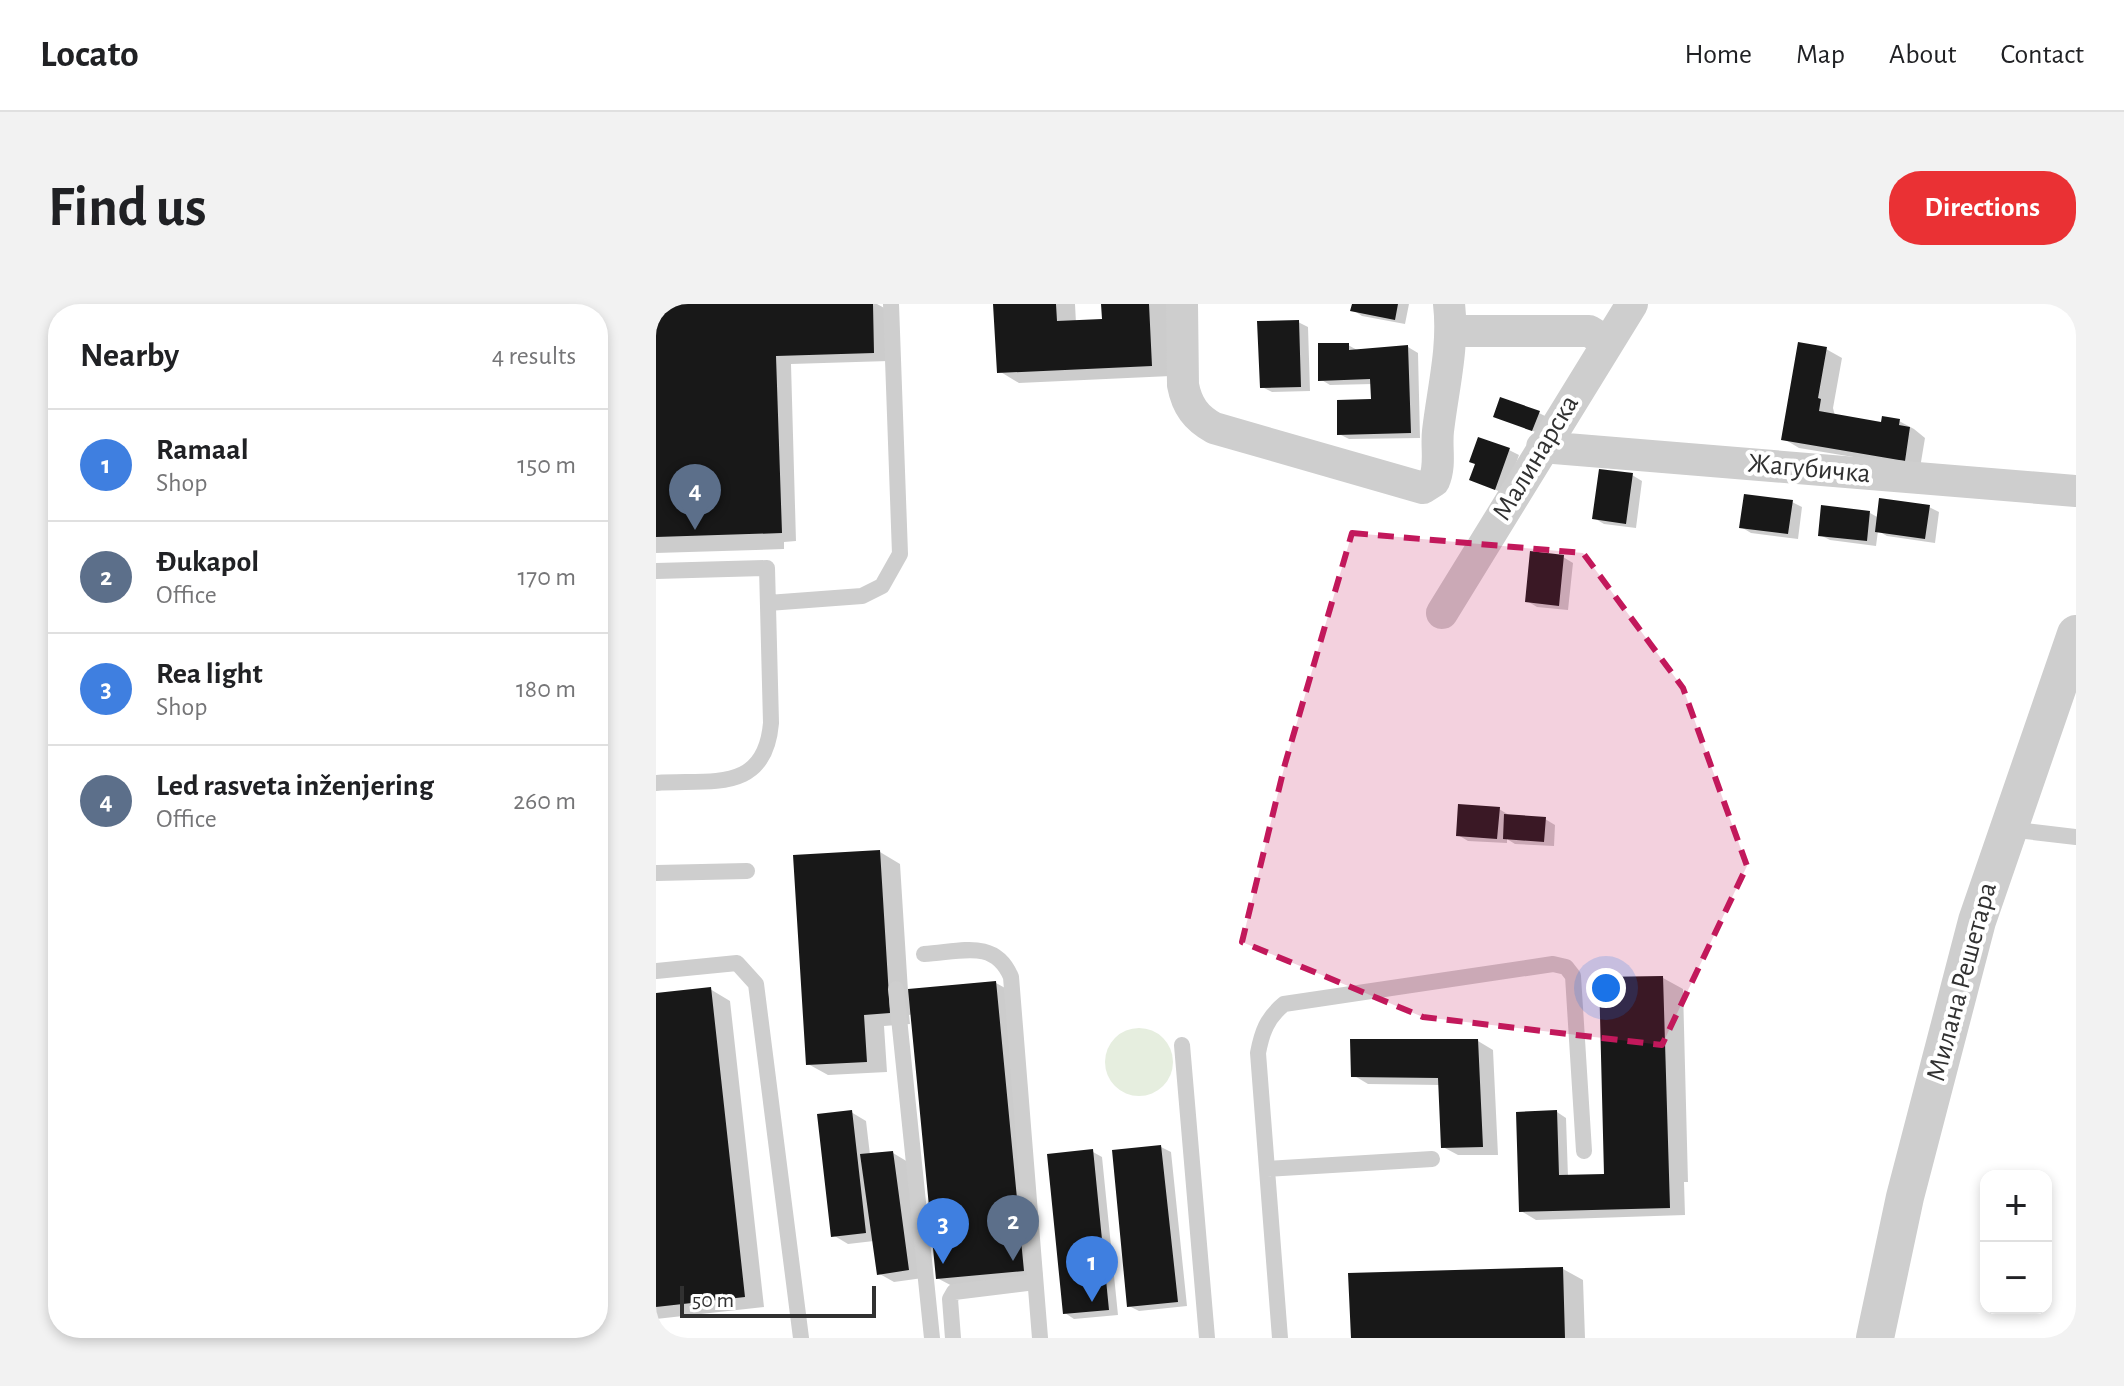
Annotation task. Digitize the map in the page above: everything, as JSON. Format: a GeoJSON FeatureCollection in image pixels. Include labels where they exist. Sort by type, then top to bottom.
{"type":"FeatureCollection","features":[{"type":"Feature","properties":{"kind":"street"},"geometry":{"type":"LineString","coordinates":[[1182,304],[1186,399],[1201,420],[1214,428],[1423,488],[1434,481],[1450,318],[1589,331],[1607,342]]}},
{"type":"Feature","properties":{"kind":"street","name":"Малинарска"},"geometry":{"type":"LineString","coordinates":[[1442,613],[1632,304]]}},
{"type":"Feature","properties":{"kind":"street","name":"Жагубичка"},"geometry":{"type":"LineString","coordinates":[[1542,447],[2076,491]]}},
{"type":"Feature","properties":{"kind":"street","name":"Милана Решетара"},"geometry":{"type":"LineString","coordinates":[[1875,1338],[1909,1182],[1977,921],[2006,829],[2076,634]]}},
{"type":"Feature","properties":{"kind":"lane"},"geometry":{"type":"LineString","coordinates":[[768,603],[862,596],[882,586],[900,554],[891,304]]}},
{"type":"Feature","properties":{"kind":"lane"},"geometry":{"type":"LineString","coordinates":[[656,571],[767,568],[771,723],[763,760],[753,771],[737,777],[656,783]]}},
{"type":"Feature","properties":{"kind":"lane"},"geometry":{"type":"LineString","coordinates":[[2006,829],[2076,837]]}},
{"type":"Feature","properties":{"kind":"lane"},"geometry":{"type":"LineString","coordinates":[[656,873],[747,871]]}},
{"type":"Feature","properties":{"kind":"lane"},"geometry":{"type":"LineString","coordinates":[[924,954],[987,950],[1004,961],[1011,977],[1040,1338]]}},
{"type":"Feature","properties":{"kind":"lane"},"geometry":{"type":"LineString","coordinates":[[656,971],[737,963],[756,984],[801,1338]]}},
{"type":"Feature","properties":{"kind":"lane"},"geometry":{"type":"LineString","coordinates":[[1280,1338],[1258,1053],[1262,1032],[1271,1015],[1284,1004],[1553,964],[1566,967],[1573,976],[1584,1151]]}},
{"type":"Feature","properties":{"kind":"lane"},"geometry":{"type":"LineString","coordinates":[[896,989],[932,1338]]}},
{"type":"Feature","properties":{"kind":"lane"},"geometry":{"type":"LineString","coordinates":[[1182,1045],[1207,1338]]}},
{"type":"Feature","properties":{"kind":"lane"},"geometry":{"type":"LineString","coordinates":[[1267,1169],[1432,1159]]}},
{"type":"Feature","properties":{"kind":"lane"},"geometry":{"type":"LineString","coordinates":[[953,1338],[950,1299],[954,1292],[1035,1282]]}},
{"type":"Feature","properties":{"kind":"highlighted area"},"geometry":{"type":"Polygon","coordinates":[[[1352,533],[1583,553],[1683,688],[1747,866],[1662,1045],[1423,1017],[1242,942],[1285,764],[1352,533]]]}},
{"type":"Feature","properties":{"kind":"green space"},"geometry":{"type":"Polygon","coordinates":[[[1139,1028],[1163,1038],[1173,1062],[1163,1086],[1139,1096],[1115,1086],[1105,1062],[1115,1038],[1139,1028]]]}},
{"type":"Feature","properties":{"kind":"building"},"geometry":{"type":"Polygon","coordinates":[[[656,304],[873,304],[874,353],[776,356],[782,533],[656,537],[656,304]]]}},
{"type":"Feature","properties":{"kind":"building"},"geometry":{"type":"Polygon","coordinates":[[[993,304],[1056,304],[1057,321],[1102,319],[1101,304],[1149,304],[1152,366],[997,373],[993,304]]]}},
{"type":"Feature","properties":{"kind":"building"},"geometry":{"type":"Polygon","coordinates":[[[1352,304],[1398,304],[1395,320],[1350,311],[1352,304]]]}},
{"type":"Feature","properties":{"kind":"building"},"geometry":{"type":"Polygon","coordinates":[[[1299,320],[1301,387],[1260,388],[1257,321],[1299,320]]]}},
{"type":"Feature","properties":{"kind":"building"},"geometry":{"type":"Polygon","coordinates":[[[1798,342],[1827,347],[1818,398],[1821,399],[1819,411],[1881,422],[1882,416],[1900,419],[1899,425],[1910,427],[1905,461],[1781,440],[1798,342]]]}},
{"type":"Feature","properties":{"kind":"building"},"geometry":{"type":"Polygon","coordinates":[[[1318,343],[1349,343],[1349,350],[1408,345],[1411,433],[1337,435],[1337,400],[1371,399],[1370,379],[1318,381],[1318,343]]]}},
{"type":"Feature","properties":{"kind":"building"},"geometry":{"type":"Polygon","coordinates":[[[1500,397],[1540,411],[1532,431],[1493,417],[1500,397]]]}},
{"type":"Feature","properties":{"kind":"building"},"geometry":{"type":"Polygon","coordinates":[[[1478,437],[1510,448],[1495,490],[1469,480],[1475,464],[1469,462],[1478,437]]]}},
{"type":"Feature","properties":{"kind":"building"},"geometry":{"type":"Polygon","coordinates":[[[1599,469],[1633,473],[1626,524],[1592,519],[1599,469]]]}},
{"type":"Feature","properties":{"kind":"building"},"geometry":{"type":"Polygon","coordinates":[[[1744,494],[1793,500],[1788,534],[1739,528],[1744,494]]]}},
{"type":"Feature","properties":{"kind":"building"},"geometry":{"type":"Polygon","coordinates":[[[1879,498],[1930,505],[1925,539],[1875,532],[1879,498]]]}},
{"type":"Feature","properties":{"kind":"building"},"geometry":{"type":"Polygon","coordinates":[[[1821,505],[1870,511],[1867,541],[1818,536],[1821,505]]]}},
{"type":"Feature","properties":{"kind":"building"},"geometry":{"type":"Polygon","coordinates":[[[1530,551],[1564,555],[1559,606],[1525,602],[1530,551]]]}},
{"type":"Feature","properties":{"kind":"building"},"geometry":{"type":"Polygon","coordinates":[[[1458,804],[1500,807],[1497,839],[1456,836],[1458,804]]]}},
{"type":"Feature","properties":{"kind":"building"},"geometry":{"type":"Polygon","coordinates":[[[1504,814],[1546,817],[1544,842],[1503,839],[1504,814]]]}},
{"type":"Feature","properties":{"kind":"building"},"geometry":{"type":"Polygon","coordinates":[[[880,850],[890,1013],[864,1015],[867,1062],[806,1065],[793,855],[880,850]]]}},
{"type":"Feature","properties":{"kind":"building"},"geometry":{"type":"Polygon","coordinates":[[[1663,976],[1670,1208],[1519,1212],[1516,1112],[1557,1110],[1559,1175],[1604,1174],[1599,977],[1663,976]]]}},
{"type":"Feature","properties":{"kind":"building"},"geometry":{"type":"Polygon","coordinates":[[[996,981],[1024,1271],[936,1279],[908,989],[996,981]]]}},
{"type":"Feature","properties":{"kind":"building"},"geometry":{"type":"Polygon","coordinates":[[[711,987],[745,1297],[656,1307],[656,993],[711,987]]]}},
{"type":"Feature","properties":{"kind":"building"},"geometry":{"type":"Polygon","coordinates":[[[1350,1039],[1478,1039],[1483,1147],[1441,1148],[1438,1078],[1351,1077],[1350,1039]]]}},
{"type":"Feature","properties":{"kind":"building"},"geometry":{"type":"Polygon","coordinates":[[[852,1110],[866,1233],[831,1237],[817,1114],[852,1110]]]}},
{"type":"Feature","properties":{"kind":"building"},"geometry":{"type":"Polygon","coordinates":[[[1161,1145],[1178,1302],[1127,1307],[1112,1150],[1161,1145]]]}},
{"type":"Feature","properties":{"kind":"building"},"geometry":{"type":"Polygon","coordinates":[[[1093,1149],[1109,1310],[1063,1314],[1047,1154],[1093,1149]]]}},
{"type":"Feature","properties":{"kind":"building"},"geometry":{"type":"Polygon","coordinates":[[[893,1151],[909,1270],[877,1275],[860,1154],[893,1151]]]}},
{"type":"Feature","properties":{"kind":"building"},"geometry":{"type":"Polygon","coordinates":[[[1563,1267],[1565,1338],[1351,1338],[1348,1273],[1563,1267]]]}},
{"type":"Feature","properties":{"kind":"place","name":"Led rasveta inženjering"},"geometry":{"type":"Point","coordinates":[695,530]}},
{"type":"Feature","properties":{"kind":"place","name":"Đukapol"},"geometry":{"type":"Point","coordinates":[1013,1261]}},
{"type":"Feature","properties":{"kind":"place","name":"Rea light"},"geometry":{"type":"Point","coordinates":[943,1264]}},
{"type":"Feature","properties":{"kind":"place","name":"Ramaal"},"geometry":{"type":"Point","coordinates":[1092,1302]}}]}
